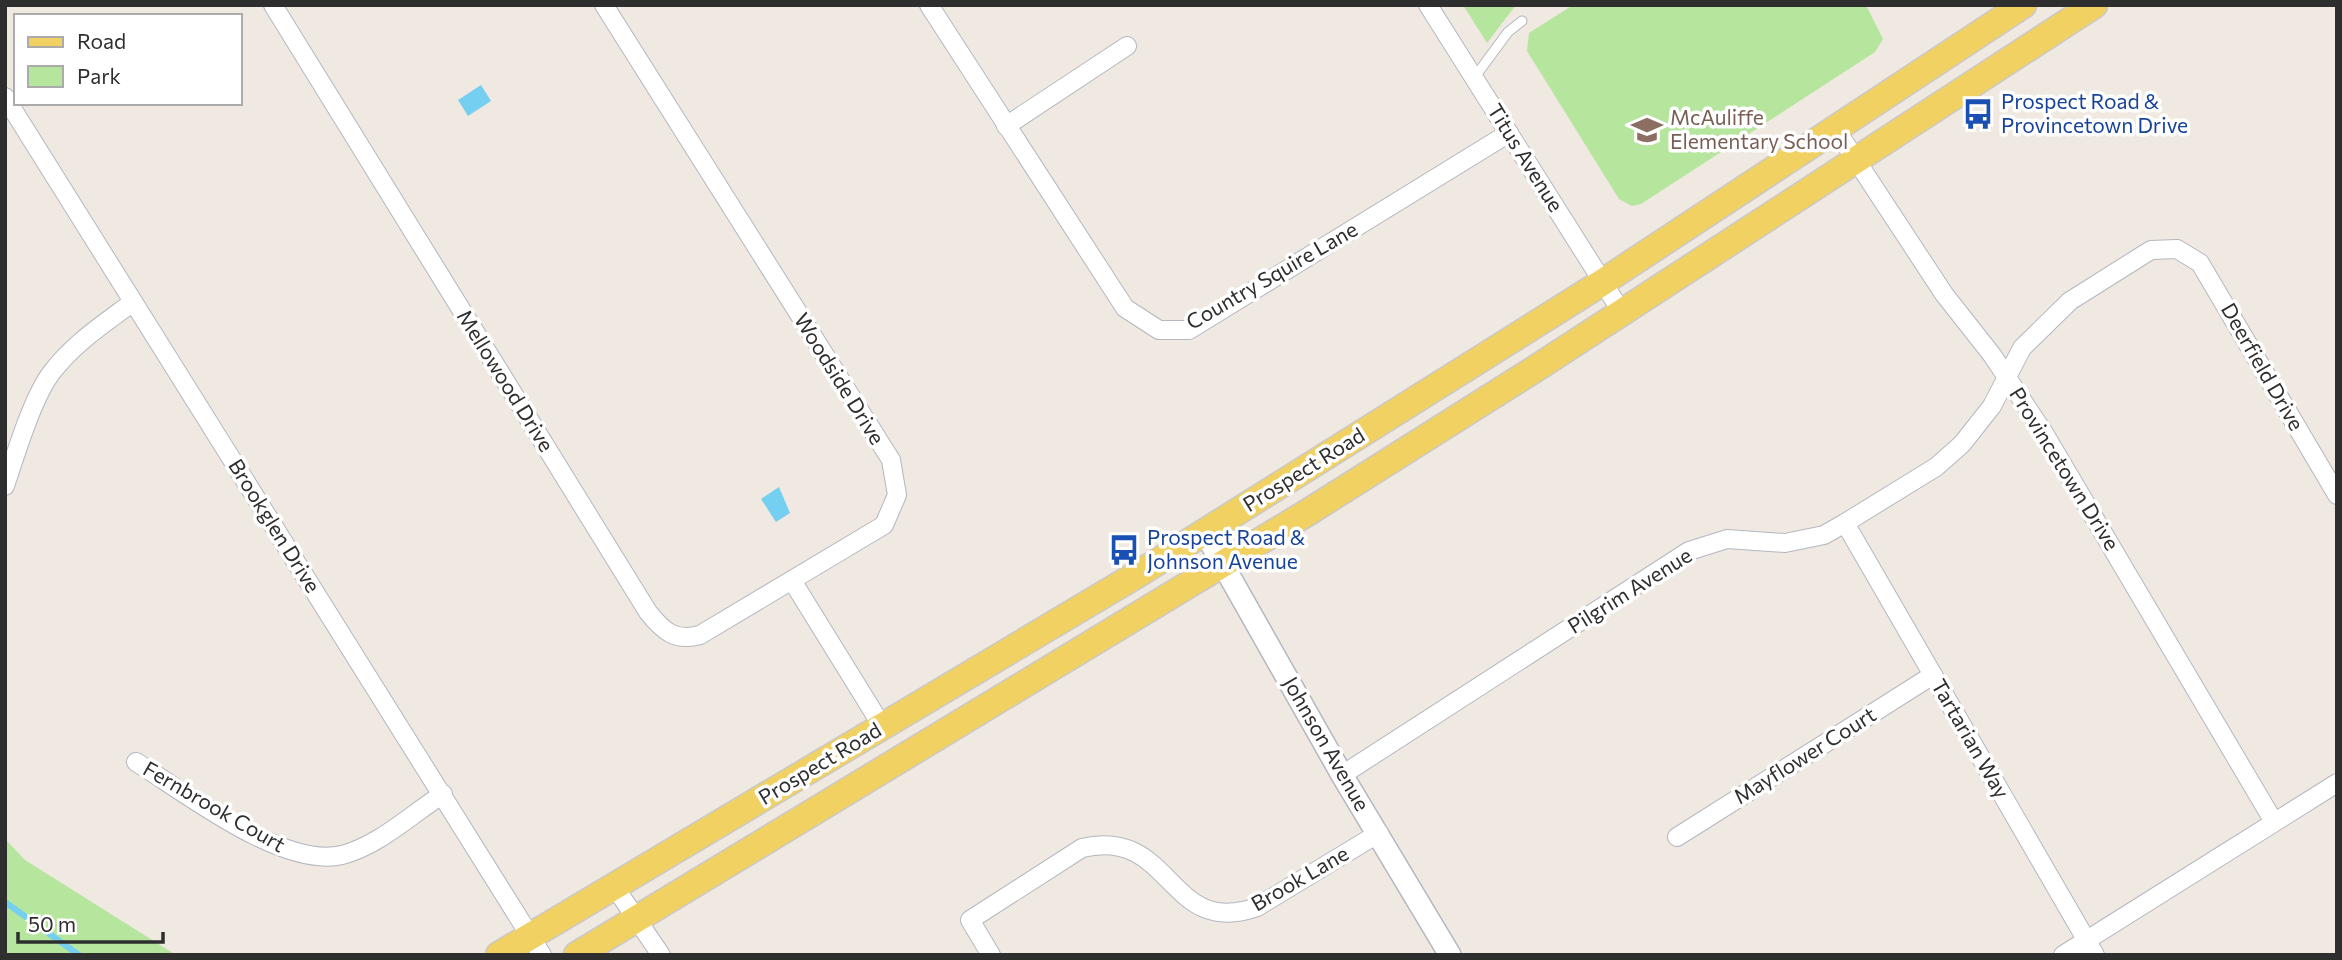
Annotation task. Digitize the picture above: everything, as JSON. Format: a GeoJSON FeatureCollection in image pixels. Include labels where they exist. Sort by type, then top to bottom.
{"type":"FeatureCollection","features":[{"type":"Feature","properties":{"kind":"main road","name":"Prospect Road"},"geometry":{"type":"LineString","coordinates":[[499,955],[536,946],[614,886],[1205,533],[1603,282],[2023,5]]}},
{"type":"Feature","properties":{"kind":"main road","name":"Prospect Road"},"geometry":{"type":"LineString","coordinates":[[577,955],[1441,429],[2094,5]]}},
{"type":"Feature","properties":{"kind":"street","name":"Mellowood Drive"},"geometry":{"type":"LineString","coordinates":[[273,5],[657,624],[670,635],[685,639],[699,635],[793,582]]}},
{"type":"Feature","properties":{"kind":"street","name":"Woodside Drive"},"geometry":{"type":"LineString","coordinates":[[604,5],[891,460],[897,495],[884,525],[793,582]]}},
{"type":"Feature","properties":{"kind":"street","name":"Country Squire Lane"},"geometry":{"type":"LineString","coordinates":[[929,5],[1125,308],[1159,330],[1189,330],[1509,133]]}},
{"type":"Feature","properties":{"kind":"street","name":"Titus Avenue"},"geometry":{"type":"LineString","coordinates":[[1428,5],[1621,311]]}},
{"type":"Feature","properties":{"kind":"street"},"geometry":{"type":"LineString","coordinates":[[1006,126],[1128,46]]}},
{"type":"Feature","properties":{"kind":"street","name":"Brookglen Drive"},"geometry":{"type":"LineString","coordinates":[[6,99],[536,946]]}},
{"type":"Feature","properties":{"kind":"street","name":"Provincetown Drive"},"geometry":{"type":"LineString","coordinates":[[1835,128],[1944,295],[2006,376],[2044,433],[2274,822]]}},
{"type":"Feature","properties":{"kind":"street","name":"Pilgrim Avenue"},"geometry":{"type":"LineString","coordinates":[[1342,775],[1689,551],[1727,540],[1785,543],[1824,535],[1936,467],[1962,444],[1992,406],[2022,348],[2070,301],[2142,254],[2160,248],[2177,249]]}},
{"type":"Feature","properties":{"kind":"street","name":"Deerfield Drive"},"geometry":{"type":"LineString","coordinates":[[2177,249],[2194,257],[2205,271],[2337,495]]}},
{"type":"Feature","properties":{"kind":"street"},"geometry":{"type":"LineString","coordinates":[[5,486],[23,435],[51,373],[82,341],[134,302]]}},
{"type":"Feature","properties":{"kind":"street","name":"Tartarian Way"},"geometry":{"type":"LineString","coordinates":[[1845,523],[2091,948]]}},
{"type":"Feature","properties":{"kind":"street","name":"Johnson Avenue"},"geometry":{"type":"LineString","coordinates":[[1205,533],[1342,775],[1379,832],[1450,955]]}},
{"type":"Feature","properties":{"kind":"street"},"geometry":{"type":"LineString","coordinates":[[793,582],[882,726]]}},
{"type":"Feature","properties":{"kind":"street","name":"Mayflower Court"},"geometry":{"type":"LineString","coordinates":[[1677,837],[1933,675]]}},
{"type":"Feature","properties":{"kind":"street","name":"Fernbrook Court"},"geometry":{"type":"LineString","coordinates":[[136,762],[260,838],[289,852],[317,858],[342,855],[370,842],[443,794]]}},
{"type":"Feature","properties":{"kind":"street"},"geometry":{"type":"LineString","coordinates":[[2063,955],[2091,948],[2274,822],[2337,783]]}},
{"type":"Feature","properties":{"kind":"street","name":"Brook Lane"},"geometry":{"type":"LineString","coordinates":[[991,955],[970,920],[1067,855],[1099,844],[1138,852],[1156,865],[1188,901],[1223,914],[1240,913],[1257,907],[1379,832]]}},
{"type":"Feature","properties":{"kind":"street"},"geometry":{"type":"LineString","coordinates":[[614,886],[661,955]]}},
{"type":"Feature","properties":{"kind":"lane"},"geometry":{"type":"LineString","coordinates":[[1474,78],[1508,32],[1522,21]]}},
{"type":"Feature","properties":{"kind":"green space"},"geometry":{"type":"Polygon","coordinates":[[[1463,5],[1516,5],[1487,43],[1463,5]]]}},
{"type":"Feature","properties":{"kind":"green space","name":"McAuliffe Elementary School"},"geometry":{"type":"Polygon","coordinates":[[[1573,5],[1866,5],[1883,39],[1875,52],[1641,204],[1632,206],[1619,199],[1527,51],[1529,33],[1573,5]]]}},
{"type":"Feature","properties":{"kind":"green space"},"geometry":{"type":"Polygon","coordinates":[[[5,839],[25,860],[176,955],[5,955],[5,839]]]}},
{"type":"Feature","properties":{"kind":"water"},"geometry":{"type":"Polygon","coordinates":[[[481,85],[491,101],[468,116],[458,100],[481,85]]]}},
{"type":"Feature","properties":{"kind":"water"},"geometry":{"type":"Polygon","coordinates":[[[779,487],[790,513],[776,522],[761,499],[779,487]]]}},
{"type":"Feature","properties":{"kind":"waterway"},"geometry":{"type":"LineString","coordinates":[[5,902],[79,955]]}},
{"type":"Feature","properties":{"kind":"place","name":"Prospect Road & Provincetown Drive"},"geometry":{"type":"Point","coordinates":[1978,114]}},
{"type":"Feature","properties":{"kind":"place","name":"McAuliffe Elementary School"},"geometry":{"type":"Point","coordinates":[1647,130]}},
{"type":"Feature","properties":{"kind":"place","name":"Prospect Road & Johnson Avenue"},"geometry":{"type":"Point","coordinates":[1124,550]}}]}
